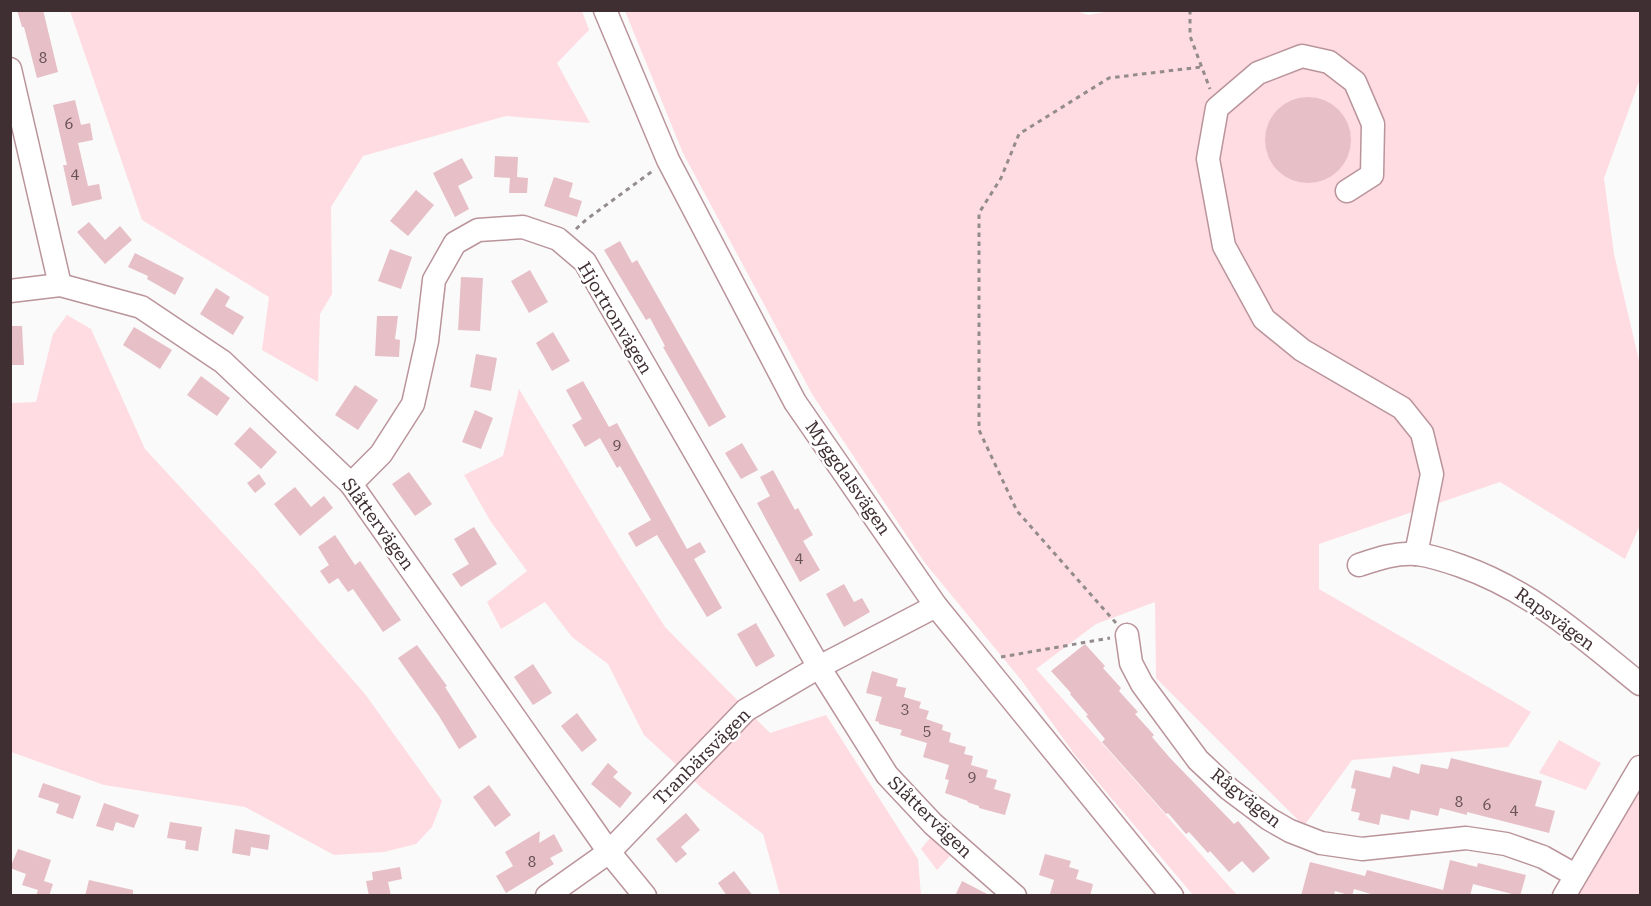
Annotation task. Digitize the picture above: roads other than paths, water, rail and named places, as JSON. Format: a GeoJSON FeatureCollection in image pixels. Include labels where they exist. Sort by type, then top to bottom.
{"type":"FeatureCollection","features":[{"type":"Feature","properties":{"kind":"street","name":"Myggdalsvägen"},"geometry":{"type":"LineString","coordinates":[[605,10],[668,160],[795,402],[936,606],[1172,896]]}},
{"type":"Feature","properties":{"kind":"street"},"geometry":{"type":"LineString","coordinates":[[1347,191],[1372,175],[1373,124],[1355,82],[1329,62],[1302,56],[1258,73],[1216,108],[1208,159],[1224,246],[1264,319],[1302,350],[1402,408],[1422,433],[1432,474],[1416,554]]}},
{"type":"Feature","properties":{"kind":"street"},"geometry":{"type":"LineString","coordinates":[[10,69],[60,285]]}},
{"type":"Feature","properties":{"kind":"street","name":"Hjortronvägen"},"geometry":{"type":"LineString","coordinates":[[351,484],[381,454],[413,404],[427,341],[434,280],[455,243],[478,230],[523,227],[558,239],[585,262],[819,667]]}},
{"type":"Feature","properties":{"kind":"street","name":"Slåttervägen"},"geometry":{"type":"LineString","coordinates":[[10,291],[60,285],[141,307],[223,362],[351,484],[609,852],[645,896]]}},
{"type":"Feature","properties":{"kind":"street","name":"Rapsvägen"},"geometry":{"type":"LineString","coordinates":[[1359,565],[1386,556],[1416,554],[1479,572],[1515,589],[1551,612],[1641,684]]}},
{"type":"Feature","properties":{"kind":"street","name":"Tranbärsvägen"},"geometry":{"type":"LineString","coordinates":[[547,896],[609,852],[746,710],[819,667],[936,606]]}},
{"type":"Feature","properties":{"kind":"street","name":"Rågvägen"},"geometry":{"type":"LineString","coordinates":[[1127,635],[1131,663],[1142,684],[1198,760],[1229,789],[1269,819],[1290,831],[1321,843],[1362,849],[1466,838],[1506,844],[1544,857],[1575,875]]}},
{"type":"Feature","properties":{"kind":"street","name":"Slåttervägen"},"geometry":{"type":"LineString","coordinates":[[819,667],[887,775],[933,824],[1015,896]]}},
{"type":"Feature","properties":{"kind":"street"},"geometry":{"type":"LineString","coordinates":[[1564,896],[1641,767]]}}]}
